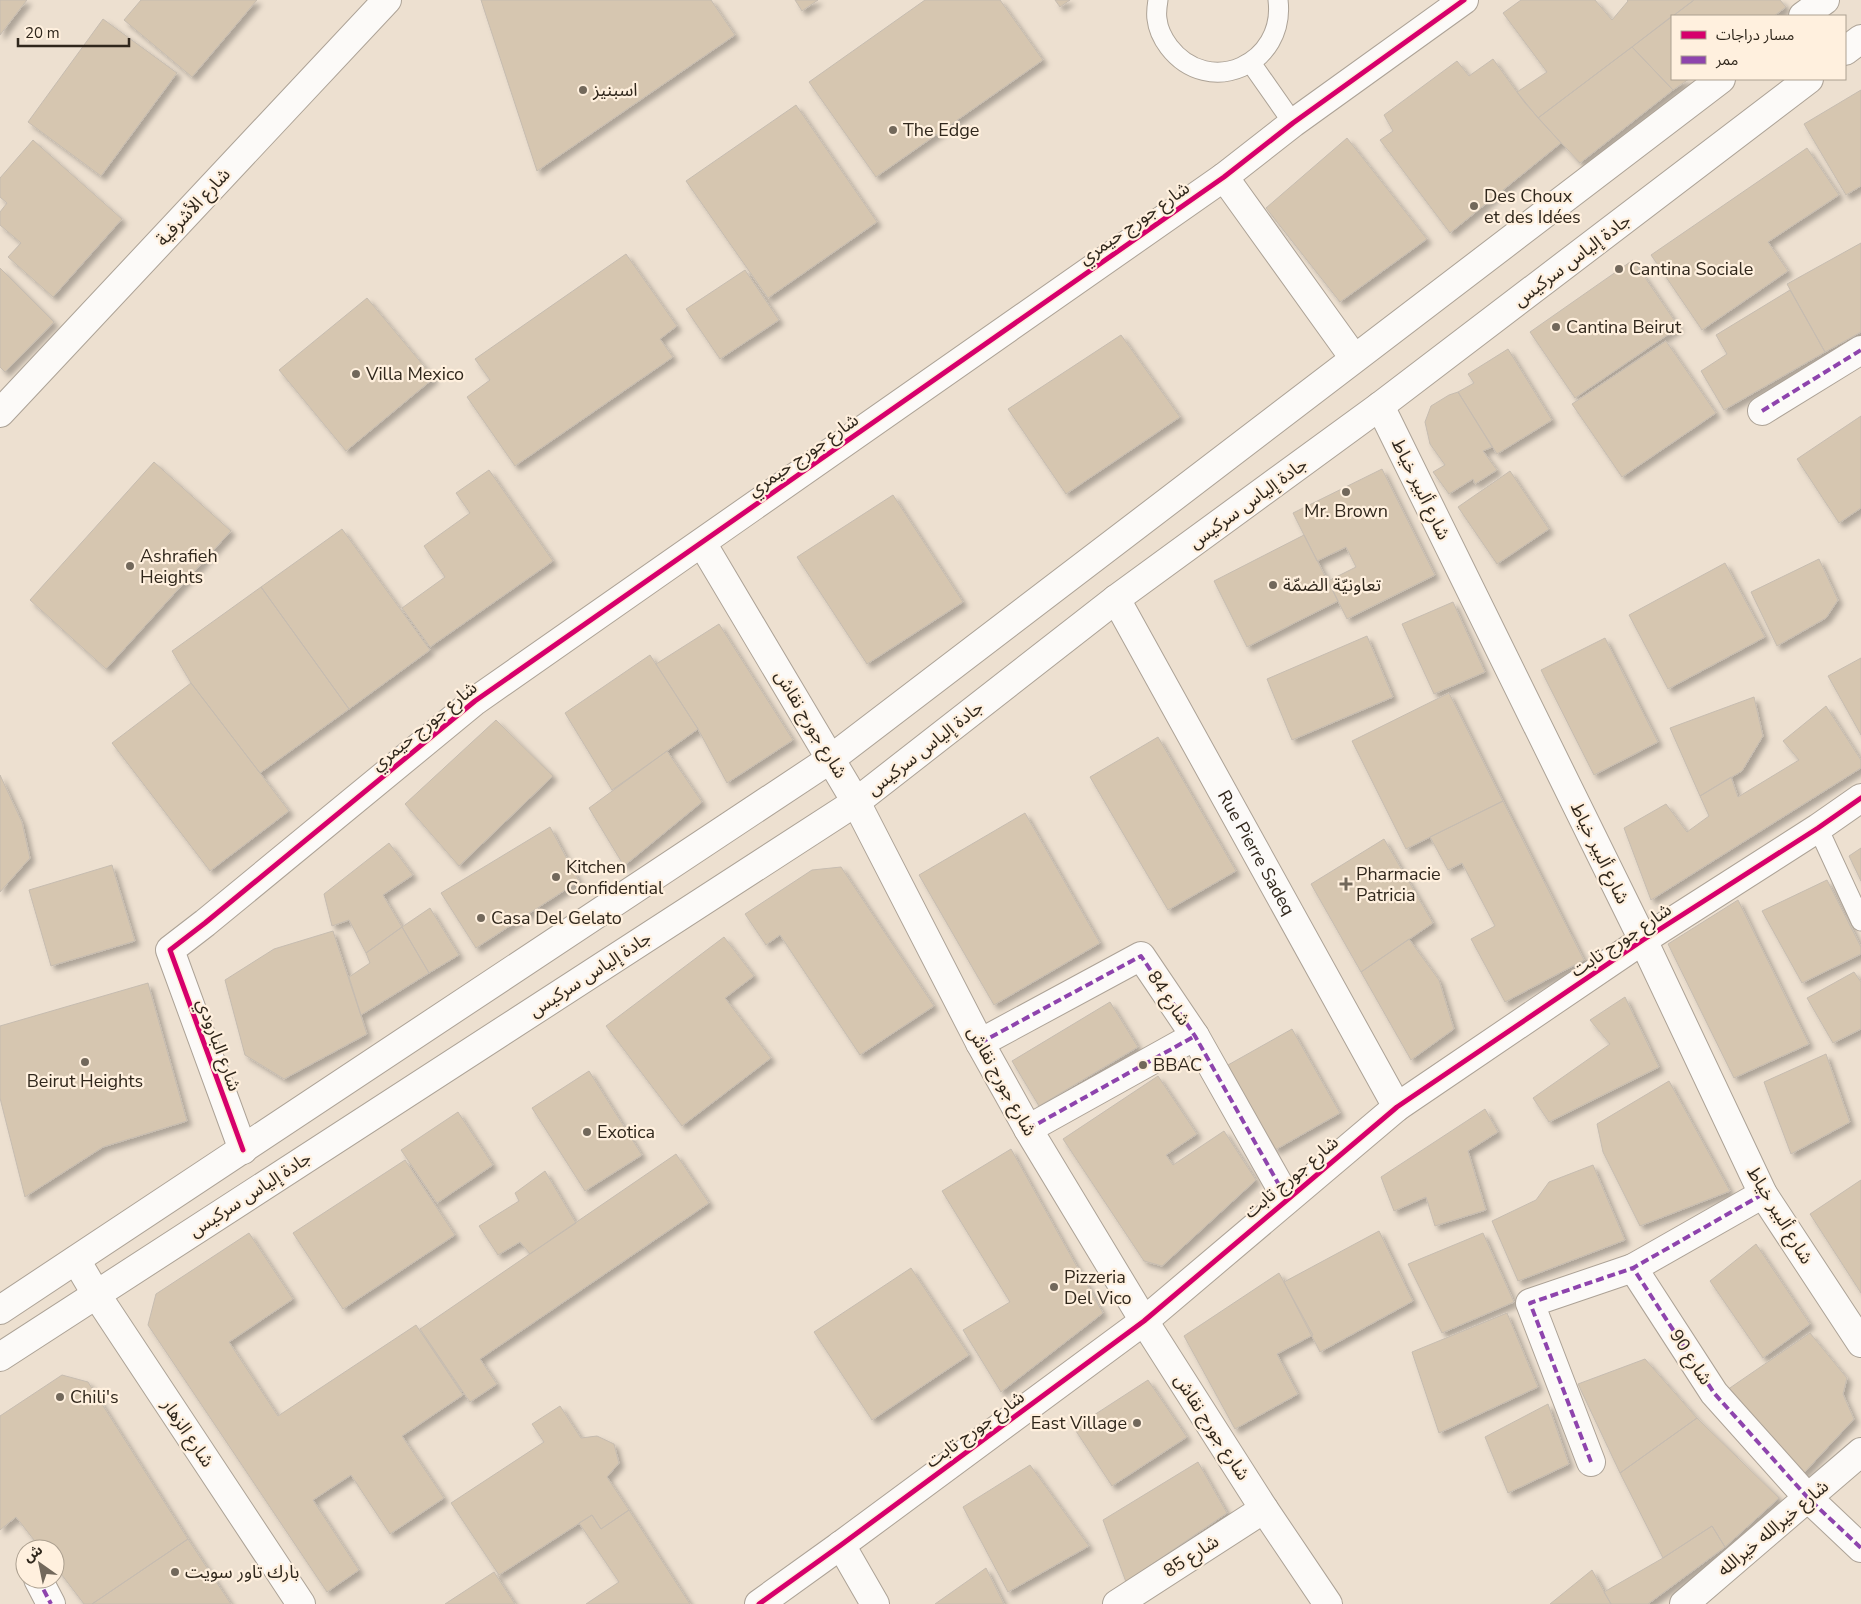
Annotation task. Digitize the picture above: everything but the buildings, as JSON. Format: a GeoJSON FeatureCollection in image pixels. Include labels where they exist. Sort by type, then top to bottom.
{"type":"FeatureCollection","features":[{"type":"Feature","properties":{"kind":"street","name":"شارع الأشرفية"},"geometry":{"type":"LineString","coordinates":[[0,413],[387,0]]}},
{"type":"Feature","properties":{"kind":"street","name":"شارع جورج حيمري"},"geometry":{"type":"LineString","coordinates":[[170,950],[475,701],[1224,176],[1464,0]]}},
{"type":"Feature","properties":{"kind":"street"},"geometry":{"type":"LineString","coordinates":[[1804,15],[1825,0]]}},
{"type":"Feature","properties":{"kind":"street"},"geometry":{"type":"LineString","coordinates":[[1846,50],[1861,39]]}},
{"type":"Feature","properties":{"kind":"street"},"geometry":{"type":"LineString","coordinates":[[0,1310],[832,758],[1720,80]]}},
{"type":"Feature","properties":{"kind":"street","name":"جادة إلياس سركيس"},"geometry":{"type":"LineString","coordinates":[[0,1357],[856,802],[1116,599],[1380,406],[1808,80]]}},
{"type":"Feature","properties":{"kind":"street"},"geometry":{"type":"LineString","coordinates":[[1224,176],[1354,358]]}},
{"type":"Feature","properties":{"kind":"street"},"geometry":{"type":"LineString","coordinates":[[1762,411],[1861,350]]}},
{"type":"Feature","properties":{"kind":"street","name":"شارع ألبير خياط"},"geometry":{"type":"LineString","coordinates":[[1380,406],[1643,940],[1763,1194],[1861,1343]]}},
{"type":"Feature","properties":{"kind":"street","name":"شارع جورج نقاش"},"geometry":{"type":"LineString","coordinates":[[702,543],[832,758],[980,1043],[1028,1129],[1144,1321],[1264,1509],[1328,1604]]}},
{"type":"Feature","properties":{"kind":"street","name":"Rue Pierre Sadeq"},"geometry":{"type":"LineString","coordinates":[[1116,599],[1397,1107]]}},
{"type":"Feature","properties":{"kind":"street","name":"شارع جورج تابت"},"geometry":{"type":"LineString","coordinates":[[758,1604],[1144,1321],[1397,1107],[1643,940],[1818,828],[1861,798]]}},
{"type":"Feature","properties":{"kind":"street","name":"شارع البارودي"},"geometry":{"type":"LineString","coordinates":[[170,950],[243,1150]]}},
{"type":"Feature","properties":{"kind":"street","name":"شارع 84"},"geometry":{"type":"LineString","coordinates":[[980,1043],[1141,956],[1195,1036],[1286,1199]]}},
{"type":"Feature","properties":{"kind":"street"},"geometry":{"type":"LineString","coordinates":[[1028,1129],[1195,1036]]}},
{"type":"Feature","properties":{"kind":"street"},"geometry":{"type":"LineString","coordinates":[[1591,1462],[1530,1303],[1633,1268],[1763,1194]]}},
{"type":"Feature","properties":{"kind":"street","name":"شارع الزهار"},"geometry":{"type":"LineString","coordinates":[[76,1260],[96,1294],[301,1604]]}},
{"type":"Feature","properties":{"kind":"street","name":"شارع 90"},"geometry":{"type":"LineString","coordinates":[[1633,1268],[1714,1393],[1808,1498],[1861,1548]]}},
{"type":"Feature","properties":{"kind":"street","name":"شارع خيرالله خيرالله"},"geometry":{"type":"LineString","coordinates":[[1684,1604],[1861,1452]]}},
{"type":"Feature","properties":{"kind":"street","name":"شارع 85"},"geometry":{"type":"LineString","coordinates":[[1117,1604],[1264,1509]]}},
{"type":"Feature","properties":{"kind":"street"},"geometry":{"type":"LineString","coordinates":[[841,1545],[874,1604]]}},
{"type":"Feature","properties":{"kind":"street"},"geometry":{"type":"LineString","coordinates":[[43,1589],[51,1604]]}},
{"type":"Feature","properties":{"kind":"lane"},"geometry":{"type":"LineString","coordinates":[[1158,0],[1157,20],[1163,39],[1175,55],[1192,67],[1211,72],[1232,71],[1251,63],[1266,50],[1276,32],[1279,12],[1278,0]]}},
{"type":"Feature","properties":{"kind":"lane"},"geometry":{"type":"LineString","coordinates":[[1251,63],[1293,124]]}},
{"type":"Feature","properties":{"kind":"lane"},"geometry":{"type":"LineString","coordinates":[[1818,828],[1861,921]]}},
{"type":"Feature","properties":{"kind":"marked path"},"geometry":{"type":"LineString","coordinates":[[1762,411],[1861,350]]}},
{"type":"Feature","properties":{"kind":"marked path"},"geometry":{"type":"LineString","coordinates":[[980,1043],[1141,956],[1195,1036],[1287,1199]]}},
{"type":"Feature","properties":{"kind":"marked path"},"geometry":{"type":"LineString","coordinates":[[1028,1129],[1195,1036]]}},
{"type":"Feature","properties":{"kind":"marked path"},"geometry":{"type":"LineString","coordinates":[[1763,1194],[1633,1268],[1714,1393],[1808,1498],[1861,1548]]}},
{"type":"Feature","properties":{"kind":"marked path"},"geometry":{"type":"LineString","coordinates":[[1591,1462],[1530,1303],[1633,1268]]}},
{"type":"Feature","properties":{"kind":"marked path"},"geometry":{"type":"LineString","coordinates":[[43,1589],[51,1604]]}},
{"type":"Feature","properties":{"kind":"cycle path"},"geometry":{"type":"LineString","coordinates":[[243,1150],[170,950],[475,701],[1224,177],[1293,123],[1464,0]]}},
{"type":"Feature","properties":{"kind":"cycle path"},"geometry":{"type":"LineString","coordinates":[[759,1604],[1144,1321],[1397,1107],[1643,940],[1818,828],[1861,798]]}},
{"type":"Feature","properties":{"kind":"place","name":"اسبنيز"},"geometry":{"type":"Point","coordinates":[583,90]}},
{"type":"Feature","properties":{"kind":"place","name":"The Edge"},"geometry":{"type":"Point","coordinates":[893,130]}},
{"type":"Feature","properties":{"kind":"place","name":"Des Choux et des Idées"},"geometry":{"type":"Point","coordinates":[1474,206]}},
{"type":"Feature","properties":{"kind":"place","name":"Cantina Sociale"},"geometry":{"type":"Point","coordinates":[1619,269]}},
{"type":"Feature","properties":{"kind":"place","name":"Cantina Beirut"},"geometry":{"type":"Point","coordinates":[1556,327]}},
{"type":"Feature","properties":{"kind":"place","name":"Villa Mexico"},"geometry":{"type":"Point","coordinates":[356,374]}},
{"type":"Feature","properties":{"kind":"place","name":"Mr. Brown"},"geometry":{"type":"Point","coordinates":[1346,492]}},
{"type":"Feature","properties":{"kind":"place","name":"Ashrafieh Heights"},"geometry":{"type":"Point","coordinates":[130,566]}},
{"type":"Feature","properties":{"kind":"place","name":"تعاونيّة الضمّة"},"geometry":{"type":"Point","coordinates":[1273,585]}},
{"type":"Feature","properties":{"kind":"place","name":"Kitchen Confidential"},"geometry":{"type":"Point","coordinates":[556,877]}},
{"type":"Feature","properties":{"kind":"place","name":"Pharmacie Patricia"},"geometry":{"type":"Point","coordinates":[1346,884]}},
{"type":"Feature","properties":{"kind":"place","name":"Casa Del Gelato"},"geometry":{"type":"Point","coordinates":[481,918]}},
{"type":"Feature","properties":{"kind":"place","name":"Beirut Heights"},"geometry":{"type":"Point","coordinates":[85,1062]}},
{"type":"Feature","properties":{"kind":"place","name":"BBAC"},"geometry":{"type":"Point","coordinates":[1143,1065]}},
{"type":"Feature","properties":{"kind":"place","name":"Exotica"},"geometry":{"type":"Point","coordinates":[587,1132]}},
{"type":"Feature","properties":{"kind":"place","name":"Pizzeria Del Vico"},"geometry":{"type":"Point","coordinates":[1054,1287]}},
{"type":"Feature","properties":{"kind":"place","name":"Chili's"},"geometry":{"type":"Point","coordinates":[60,1397]}},
{"type":"Feature","properties":{"kind":"place","name":"East Village"},"geometry":{"type":"Point","coordinates":[1137,1423]}},
{"type":"Feature","properties":{"kind":"place","name":"بارك تاور سويت"},"geometry":{"type":"Point","coordinates":[175,1572]}}]}
